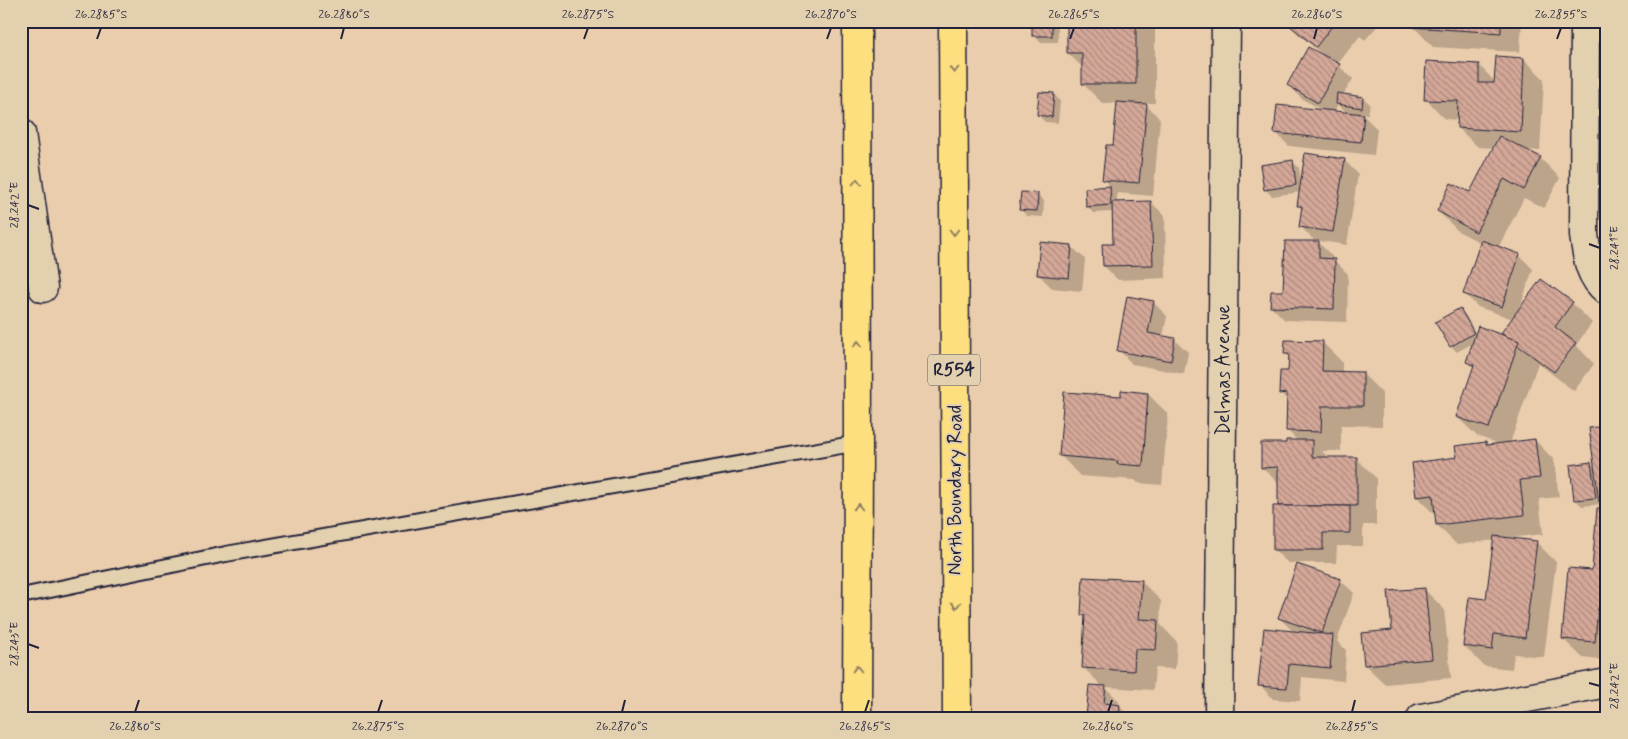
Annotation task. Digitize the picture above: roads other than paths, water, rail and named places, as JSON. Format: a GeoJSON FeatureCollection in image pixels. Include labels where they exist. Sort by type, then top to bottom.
{"type":"FeatureCollection","features":[{"type":"Feature","properties":{"kind":"main road"},"geometry":{"type":"LineString","coordinates":[[857,21],[857,718]]}},
{"type":"Feature","properties":{"kind":"main road","name":"North Boundary Road"},"geometry":{"type":"LineString","coordinates":[[953,21],[957,718]]}},
{"type":"Feature","properties":{"kind":"street","name":"Delmas Avenue"},"geometry":{"type":"LineString","coordinates":[[1219,718],[1226,21]]}},
{"type":"Feature","properties":{"kind":"street"},"geometry":{"type":"LineString","coordinates":[[1585,21],[1584,235],[1592,274],[1598,285],[1607,291]]}},
{"type":"Feature","properties":{"kind":"street"},"geometry":{"type":"LineString","coordinates":[[21,133],[24,177],[43,288]]}},
{"type":"Feature","properties":{"kind":"street"},"geometry":{"type":"LineString","coordinates":[[1420,718],[1607,684]]}},
{"type":"Feature","properties":{"kind":"lane"},"geometry":{"type":"LineString","coordinates":[[21,596],[226,554],[858,443]]}}]}
